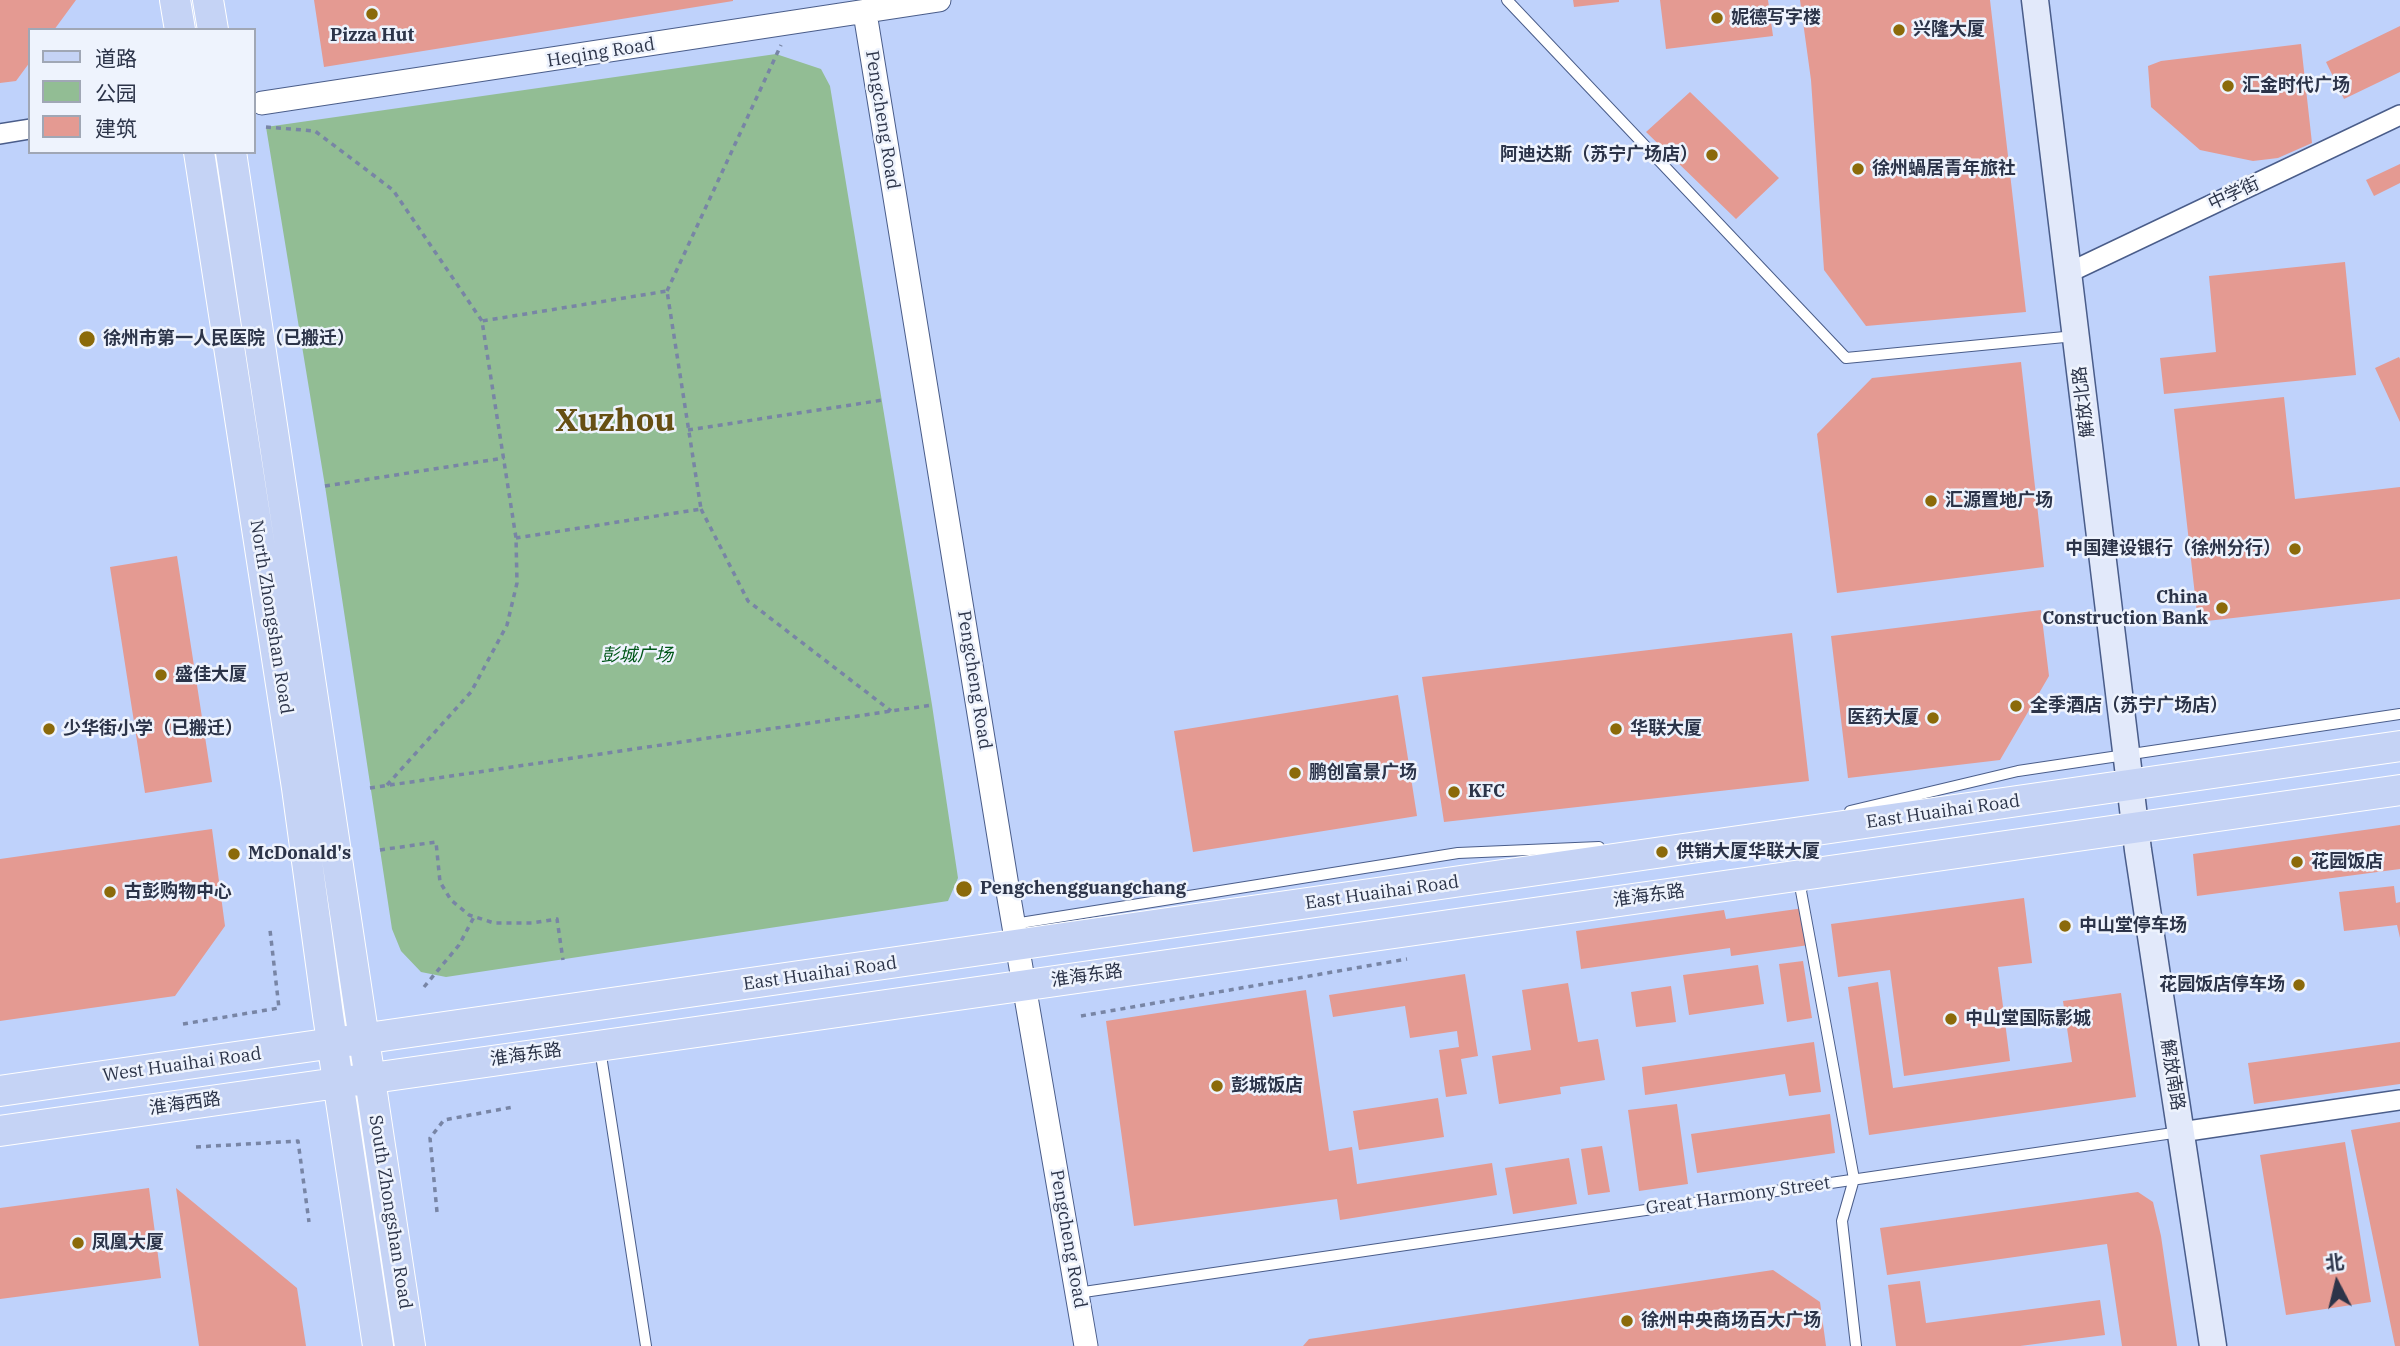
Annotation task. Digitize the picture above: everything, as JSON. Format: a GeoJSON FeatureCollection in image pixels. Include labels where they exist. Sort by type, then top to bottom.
{"type":"FeatureCollection","features":[{"type":"Feature","properties":{"kind":"main road"},"geometry":{"type":"LineString","coordinates":[[175,0],[180,28]]}},
{"type":"Feature","properties":{"kind":"main road"},"geometry":{"type":"LineString","coordinates":[[208,0],[213,28]]}},
{"type":"Feature","properties":{"kind":"main road","name":"解放北路"},"geometry":{"type":"LineString","coordinates":[[2035,0],[2133,806]]}},
{"type":"Feature","properties":{"kind":"main road","name":"North Zhongshan Road"},"geometry":{"type":"LineString","coordinates":[[199,154],[297,788],[338,1082]]}},
{"type":"Feature","properties":{"kind":"main road","name":"North Zhongshan Road"},"geometry":{"type":"LineString","coordinates":[[232,154],[369,1078]]}},
{"type":"Feature","properties":{"kind":"main road","name":"East Huaihai Road"},"geometry":{"type":"LineString","coordinates":[[1806,874],[2133,806],[2400,746]]}},
{"type":"Feature","properties":{"kind":"main road","name":"East Huaihai Road"},"geometry":{"type":"LineString","coordinates":[[363,1039],[1015,934],[2133,806],[2400,790]]}},
{"type":"Feature","properties":{"kind":"main road","name":"解放南路"},"geometry":{"type":"LineString","coordinates":[[2133,806],[2213,1346]]}},
{"type":"Feature","properties":{"kind":"main road","name":"淮海东路"},"geometry":{"type":"LineString","coordinates":[[369,1078],[1806,874]]}},
{"type":"Feature","properties":{"kind":"main road","name":"West Huaihai Road"},"geometry":{"type":"LineString","coordinates":[[0,1091],[363,1039]]}},
{"type":"Feature","properties":{"kind":"main road","name":"淮海西路"},"geometry":{"type":"LineString","coordinates":[[0,1130],[369,1078]]}},
{"type":"Feature","properties":{"kind":"main road","name":"South Zhongshan Road"},"geometry":{"type":"LineString","coordinates":[[369,1078],[410,1346]]}},
{"type":"Feature","properties":{"kind":"main road","name":"South Zhongshan Road"},"geometry":{"type":"LineString","coordinates":[[338,1082],[379,1346]]}},
{"type":"Feature","properties":{"kind":"street","name":"Heqing Road"},"geometry":{"type":"LineString","coordinates":[[258,103],[782,26],[939,0]]}},
{"type":"Feature","properties":{"kind":"street","name":"Pengcheng Road"},"geometry":{"type":"LineString","coordinates":[[865,13],[1008,892],[1086,1346]]}},
{"type":"Feature","properties":{"kind":"street","name":"中学街"},"geometry":{"type":"LineString","coordinates":[[2068,273],[2400,116]]}},
{"type":"Feature","properties":{"kind":"street"},"geometry":{"type":"LineString","coordinates":[[0,134],[28,129]]}},
{"type":"Feature","properties":{"kind":"street","name":"Great Harmony Street"},"geometry":{"type":"LineString","coordinates":[[2181,1132],[2400,1100]]}},
{"type":"Feature","properties":{"kind":"lane"},"geometry":{"type":"LineString","coordinates":[[1507,0],[1846,358],[2076,336]]}},
{"type":"Feature","properties":{"kind":"lane"},"geometry":{"type":"LineString","coordinates":[[1839,814],[2018,771],[2400,714]]}},
{"type":"Feature","properties":{"kind":"lane"},"geometry":{"type":"LineString","coordinates":[[1015,934],[1458,853],[1613,847]]}},
{"type":"Feature","properties":{"kind":"lane"},"geometry":{"type":"LineString","coordinates":[[1806,874],[1801,891],[1854,1180],[1842,1221],[1856,1346]]}},
{"type":"Feature","properties":{"kind":"lane"},"geometry":{"type":"LineString","coordinates":[[599,1045],[646,1346]]}},
{"type":"Feature","properties":{"kind":"lane","name":"Great Harmony Street"},"geometry":{"type":"LineString","coordinates":[[1077,1293],[2181,1132]]}},
{"type":"Feature","properties":{"kind":"path"},"geometry":{"type":"LineString","coordinates":[[782,26],[782,42],[667,291],[688,430],[701,509],[748,601],[891,711]]}},
{"type":"Feature","properties":{"kind":"path"},"geometry":{"type":"LineString","coordinates":[[266,127],[315,131],[393,190],[482,321],[516,538],[517,583],[507,625],[471,692],[387,785]]}},
{"type":"Feature","properties":{"kind":"path"},"geometry":{"type":"LineString","coordinates":[[482,321],[667,291]]}},
{"type":"Feature","properties":{"kind":"path"},"geometry":{"type":"LineString","coordinates":[[688,430],[883,400]]}},
{"type":"Feature","properties":{"kind":"path"},"geometry":{"type":"LineString","coordinates":[[325,486],[504,458]]}},
{"type":"Feature","properties":{"kind":"path"},"geometry":{"type":"LineString","coordinates":[[516,538],[701,509]]}},
{"type":"Feature","properties":{"kind":"path"},"geometry":{"type":"LineString","coordinates":[[370,788],[932,705]]}},
{"type":"Feature","properties":{"kind":"path"},"geometry":{"type":"LineString","coordinates":[[380,850],[436,842],[440,882],[451,900],[469,915],[494,923],[532,923],[557,919],[563,960]]}},
{"type":"Feature","properties":{"kind":"path"},"geometry":{"type":"LineString","coordinates":[[424,986],[459,945],[474,917]]}},
{"type":"Feature","properties":{"kind":"path"},"geometry":{"type":"LineString","coordinates":[[183,1024],[279,1008],[270,930]]}},
{"type":"Feature","properties":{"kind":"path"},"geometry":{"type":"LineString","coordinates":[[437,1212],[430,1138],[444,1120],[513,1107]]}},
{"type":"Feature","properties":{"kind":"path"},"geometry":{"type":"LineString","coordinates":[[196,1147],[298,1141],[309,1222]]}},
{"type":"Feature","properties":{"kind":"green space","name":"彭城广场"},"geometry":{"type":"Polygon","coordinates":[[[776,54],[821,69],[830,86],[958,878],[948,901],[446,977],[421,972],[401,951],[392,929],[325,486],[266,127],[776,54]]]}},
{"type":"Feature","properties":{"kind":"building"},"geometry":{"type":"Polygon","coordinates":[[[0,0],[76,0],[55,28],[28,28],[28,65],[16,81],[0,83],[0,0]]]}},
{"type":"Feature","properties":{"kind":"building"},"geometry":{"type":"Polygon","coordinates":[[[314,0],[733,0],[733,1],[324,67],[314,0]]]}},
{"type":"Feature","properties":{"kind":"building"},"geometry":{"type":"Polygon","coordinates":[[[1573,0],[1619,0],[1619,2],[1574,7],[1573,0]]]}},
{"type":"Feature","properties":{"kind":"building","name":"妮德写字楼"},"geometry":{"type":"Polygon","coordinates":[[[1660,0],[1768,0],[1773,36],[1666,49],[1660,0]]]}},
{"type":"Feature","properties":{"kind":"building"},"geometry":{"type":"Polygon","coordinates":[[[1800,0],[1990,0],[2026,312],[1866,326],[1824,270],[1811,80],[1800,0]]]}},
{"type":"Feature","properties":{"kind":"building"},"geometry":{"type":"Polygon","coordinates":[[[2400,26],[2400,72],[2344,99],[2326,62],[2400,26]]]}},
{"type":"Feature","properties":{"kind":"building","name":"汇金时代广场"},"geometry":{"type":"Polygon","coordinates":[[[2301,44],[2312,143],[2278,158],[2253,161],[2200,150],[2151,107],[2148,66],[2161,61],[2301,44]]]}},
{"type":"Feature","properties":{"kind":"building","name":"阿迪达斯（苏宁广场店）"},"geometry":{"type":"Polygon","coordinates":[[[1690,92],[1779,178],[1736,219],[1646,132],[1690,92]]]}},
{"type":"Feature","properties":{"kind":"building"},"geometry":{"type":"Polygon","coordinates":[[[2400,164],[2400,183],[2374,196],[2366,180],[2400,164]]]}},
{"type":"Feature","properties":{"kind":"building"},"geometry":{"type":"Polygon","coordinates":[[[2345,262],[2356,375],[2164,394],[2160,358],[2216,352],[2209,276],[2345,262]]]}},
{"type":"Feature","properties":{"kind":"building"},"geometry":{"type":"Polygon","coordinates":[[[2399,357],[2400,359],[2400,422],[2375,368],[2399,357]]]}},
{"type":"Feature","properties":{"kind":"building","name":"汇源置地广场"},"geometry":{"type":"Polygon","coordinates":[[[2021,362],[2044,567],[1837,593],[1817,434],[1872,378],[2021,362]]]}},
{"type":"Feature","properties":{"kind":"building","name":"中国建设银行（徐州分行）"},"geometry":{"type":"Polygon","coordinates":[[[2284,397],[2295,499],[2400,487],[2400,599],[2198,622],[2174,409],[2284,397]]]}},
{"type":"Feature","properties":{"kind":"building","name":"盛佳大厦"},"geometry":{"type":"Polygon","coordinates":[[[177,556],[212,782],[145,793],[110,567],[177,556]]]}},
{"type":"Feature","properties":{"kind":"building","name":"医药大厦"},"geometry":{"type":"Polygon","coordinates":[[[2041,610],[2049,676],[2000,760],[1848,778],[1831,636],[2041,610]]]}},
{"type":"Feature","properties":{"kind":"building","name":"华联大厦"},"geometry":{"type":"Polygon","coordinates":[[[1792,633],[1809,781],[1444,822],[1422,677],[1792,633]]]}},
{"type":"Feature","properties":{"kind":"building","name":"鹏创富景广场"},"geometry":{"type":"Polygon","coordinates":[[[1398,695],[1417,816],[1193,852],[1174,731],[1398,695]]]}},
{"type":"Feature","properties":{"kind":"building","name":"花园饭店"},"geometry":{"type":"Polygon","coordinates":[[[2400,825],[2400,869],[2197,896],[2193,854],[2400,825]]]}},
{"type":"Feature","properties":{"kind":"building","name":"古彭购物中心"},"geometry":{"type":"Polygon","coordinates":[[[212,829],[225,926],[175,996],[0,1021],[0,859],[212,829]]]}},
{"type":"Feature","properties":{"kind":"building"},"geometry":{"type":"Polygon","coordinates":[[[2394,886],[2396,903],[2400,902],[2400,938],[2397,925],[2344,931],[2339,892],[2394,886]]]}},
{"type":"Feature","properties":{"kind":"building","name":"中山堂国际影城"},"geometry":{"type":"Polygon","coordinates":[[[2024,898],[2032,963],[1998,967],[2010,1061],[1904,1076],[1890,970],[1838,977],[1831,924],[2024,898]]]}},
{"type":"Feature","properties":{"kind":"building"},"geometry":{"type":"Polygon","coordinates":[[[1804,908],[1809,945],[1731,956],[1730,948],[1581,969],[1576,931],[1724,910],[1726,919],[1804,908]]]}},
{"type":"Feature","properties":{"kind":"building"},"geometry":{"type":"Polygon","coordinates":[[[1803,961],[1812,1018],[1787,1022],[1779,964],[1803,961]]]}},
{"type":"Feature","properties":{"kind":"building"},"geometry":{"type":"Polygon","coordinates":[[[1758,965],[1764,1004],[1689,1015],[1683,975],[1758,965]]]}},
{"type":"Feature","properties":{"kind":"building"},"geometry":{"type":"Polygon","coordinates":[[[1465,974],[1478,1056],[1461,1059],[1467,1094],[1446,1097],[1439,1050],[1459,1047],[1457,1031],[1410,1038],[1405,1006],[1333,1017],[1329,995],[1465,974]]]}},
{"type":"Feature","properties":{"kind":"building"},"geometry":{"type":"Polygon","coordinates":[[[1878,982],[1893,1088],[2072,1062],[2063,1001],[2121,993],[2136,1097],[1869,1135],[1848,987],[1878,982]]]}},
{"type":"Feature","properties":{"kind":"building"},"geometry":{"type":"Polygon","coordinates":[[[1568,983],[1578,1042],[1598,1039],[1605,1080],[1560,1087],[1561,1094],[1499,1104],[1492,1056],[1531,1050],[1522,990],[1568,983]]]}},
{"type":"Feature","properties":{"kind":"building"},"geometry":{"type":"Polygon","coordinates":[[[1671,986],[1676,1022],[1636,1027],[1631,992],[1671,986]]]}},
{"type":"Feature","properties":{"kind":"building","name":"彭城饭店"},"geometry":{"type":"Polygon","coordinates":[[[1306,990],[1329,1151],[1352,1147],[1357,1184],[1492,1163],[1497,1195],[1340,1220],[1337,1199],[1134,1226],[1106,1021],[1306,990]]]}},
{"type":"Feature","properties":{"kind":"building"},"geometry":{"type":"Polygon","coordinates":[[[1814,1042],[1821,1092],[1789,1096],[1785,1074],[1645,1095],[1642,1067],[1814,1042]]]}},
{"type":"Feature","properties":{"kind":"building"},"geometry":{"type":"Polygon","coordinates":[[[2400,1042],[2400,1084],[2254,1104],[2248,1063],[2400,1042]]]}},
{"type":"Feature","properties":{"kind":"building"},"geometry":{"type":"Polygon","coordinates":[[[1438,1098],[1444,1137],[1359,1150],[1353,1111],[1438,1098]]]}},
{"type":"Feature","properties":{"kind":"building"},"geometry":{"type":"Polygon","coordinates":[[[1677,1104],[1688,1184],[1639,1191],[1628,1110],[1677,1104]]]}},
{"type":"Feature","properties":{"kind":"building"},"geometry":{"type":"Polygon","coordinates":[[[1830,1114],[1835,1153],[1697,1173],[1691,1134],[1830,1114]]]}},
{"type":"Feature","properties":{"kind":"building"},"geometry":{"type":"Polygon","coordinates":[[[2400,1122],[2400,1346],[2395,1346],[2351,1130],[2400,1122]]]}},
{"type":"Feature","properties":{"kind":"building"},"geometry":{"type":"Polygon","coordinates":[[[2345,1142],[2371,1302],[2286,1315],[2260,1155],[2345,1142]]]}},
{"type":"Feature","properties":{"kind":"building"},"geometry":{"type":"Polygon","coordinates":[[[1602,1146],[1610,1192],[1588,1195],[1581,1149],[1602,1146]]]}},
{"type":"Feature","properties":{"kind":"building"},"geometry":{"type":"Polygon","coordinates":[[[1569,1158],[1577,1204],[1513,1214],[1505,1168],[1569,1158]]]}},
{"type":"Feature","properties":{"kind":"building","name":"凤凰大厦"},"geometry":{"type":"Polygon","coordinates":[[[149,1188],[161,1278],[0,1299],[0,1208],[149,1188]]]}},
{"type":"Feature","properties":{"kind":"building"},"geometry":{"type":"Polygon","coordinates":[[[176,1188],[297,1288],[306,1346],[199,1346],[176,1188]]]}},
{"type":"Feature","properties":{"kind":"building"},"geometry":{"type":"Polygon","coordinates":[[[2138,1192],[2153,1202],[2161,1236],[2177,1346],[2122,1346],[2107,1244],[1887,1275],[1880,1228],[2138,1192]]]}},
{"type":"Feature","properties":{"kind":"building","name":"徐州中央商场百大广场"},"geometry":{"type":"Polygon","coordinates":[[[1773,1270],[1820,1302],[1826,1346],[1303,1346],[1309,1339],[1773,1270]]]}},
{"type":"Feature","properties":{"kind":"building"},"geometry":{"type":"Polygon","coordinates":[[[1920,1281],[1926,1323],[2100,1300],[2105,1335],[2020,1346],[1896,1346],[1888,1285],[1920,1281]]]}},
{"type":"Feature","properties":{"kind":"place","name":"Pizza Hut"},"geometry":{"type":"Point","coordinates":[372,14]}},
{"type":"Feature","properties":{"kind":"place","name":"妮德写字楼"},"geometry":{"type":"Point","coordinates":[1717,18]}},
{"type":"Feature","properties":{"kind":"place","name":"兴隆大厦"},"geometry":{"type":"Point","coordinates":[1899,30]}},
{"type":"Feature","properties":{"kind":"place","name":"汇金时代广场"},"geometry":{"type":"Point","coordinates":[2228,86]}},
{"type":"Feature","properties":{"kind":"place","name":"阿迪达斯（苏宁广场店）"},"geometry":{"type":"Point","coordinates":[1712,155]}},
{"type":"Feature","properties":{"kind":"place","name":"徐州蝸居青年旅社"},"geometry":{"type":"Point","coordinates":[1858,169]}},
{"type":"Feature","properties":{"kind":"place","name":"徐州市第一人民医院（已搬迁）"},"geometry":{"type":"Point","coordinates":[87,339]}},
{"type":"Feature","properties":{"kind":"place","name":"汇源置地广场"},"geometry":{"type":"Point","coordinates":[1931,501]}},
{"type":"Feature","properties":{"kind":"place","name":"中国建设银行（徐州分行）"},"geometry":{"type":"Point","coordinates":[2295,549]}},
{"type":"Feature","properties":{"kind":"place","name":"China Construction Bank"},"geometry":{"type":"Point","coordinates":[2222,608]}},
{"type":"Feature","properties":{"kind":"place","name":"盛佳大厦"},"geometry":{"type":"Point","coordinates":[161,675]}},
{"type":"Feature","properties":{"kind":"place","name":"全季酒店（苏宁广场店）"},"geometry":{"type":"Point","coordinates":[2016,706]}},
{"type":"Feature","properties":{"kind":"place","name":"医药大厦"},"geometry":{"type":"Point","coordinates":[1933,718]}},
{"type":"Feature","properties":{"kind":"place","name":"少华街小学（已搬迁）"},"geometry":{"type":"Point","coordinates":[49,729]}},
{"type":"Feature","properties":{"kind":"place","name":"华联大厦"},"geometry":{"type":"Point","coordinates":[1616,729]}},
{"type":"Feature","properties":{"kind":"place","name":"鹏创富景广场"},"geometry":{"type":"Point","coordinates":[1295,773]}},
{"type":"Feature","properties":{"kind":"place","name":"KFC"},"geometry":{"type":"Point","coordinates":[1454,792]}},
{"type":"Feature","properties":{"kind":"place","name":"供销大厦华联大厦"},"geometry":{"type":"Point","coordinates":[1662,852]}},
{"type":"Feature","properties":{"kind":"place","name":"McDonald's"},"geometry":{"type":"Point","coordinates":[234,854]}},
{"type":"Feature","properties":{"kind":"place","name":"花园饭店"},"geometry":{"type":"Point","coordinates":[2297,862]}},
{"type":"Feature","properties":{"kind":"place","name":"Pengchengguangchang"},"geometry":{"type":"Point","coordinates":[964,889]}},
{"type":"Feature","properties":{"kind":"place","name":"古彭购物中心"},"geometry":{"type":"Point","coordinates":[110,892]}},
{"type":"Feature","properties":{"kind":"place","name":"中山堂停车场"},"geometry":{"type":"Point","coordinates":[2065,926]}},
{"type":"Feature","properties":{"kind":"place","name":"花园饭店停车场"},"geometry":{"type":"Point","coordinates":[2299,985]}},
{"type":"Feature","properties":{"kind":"place","name":"中山堂国际影城"},"geometry":{"type":"Point","coordinates":[1951,1019]}},
{"type":"Feature","properties":{"kind":"place","name":"彭城饭店"},"geometry":{"type":"Point","coordinates":[1217,1086]}},
{"type":"Feature","properties":{"kind":"place","name":"凤凰大厦"},"geometry":{"type":"Point","coordinates":[78,1243]}},
{"type":"Feature","properties":{"kind":"place","name":"徐州中央商场百大广场"},"geometry":{"type":"Point","coordinates":[1627,1321]}},
{"type":"Feature","properties":{"kind":"district","name":"Xuzhou"},"geometry":{"type":"Point","coordinates":[615,422]}}]}
